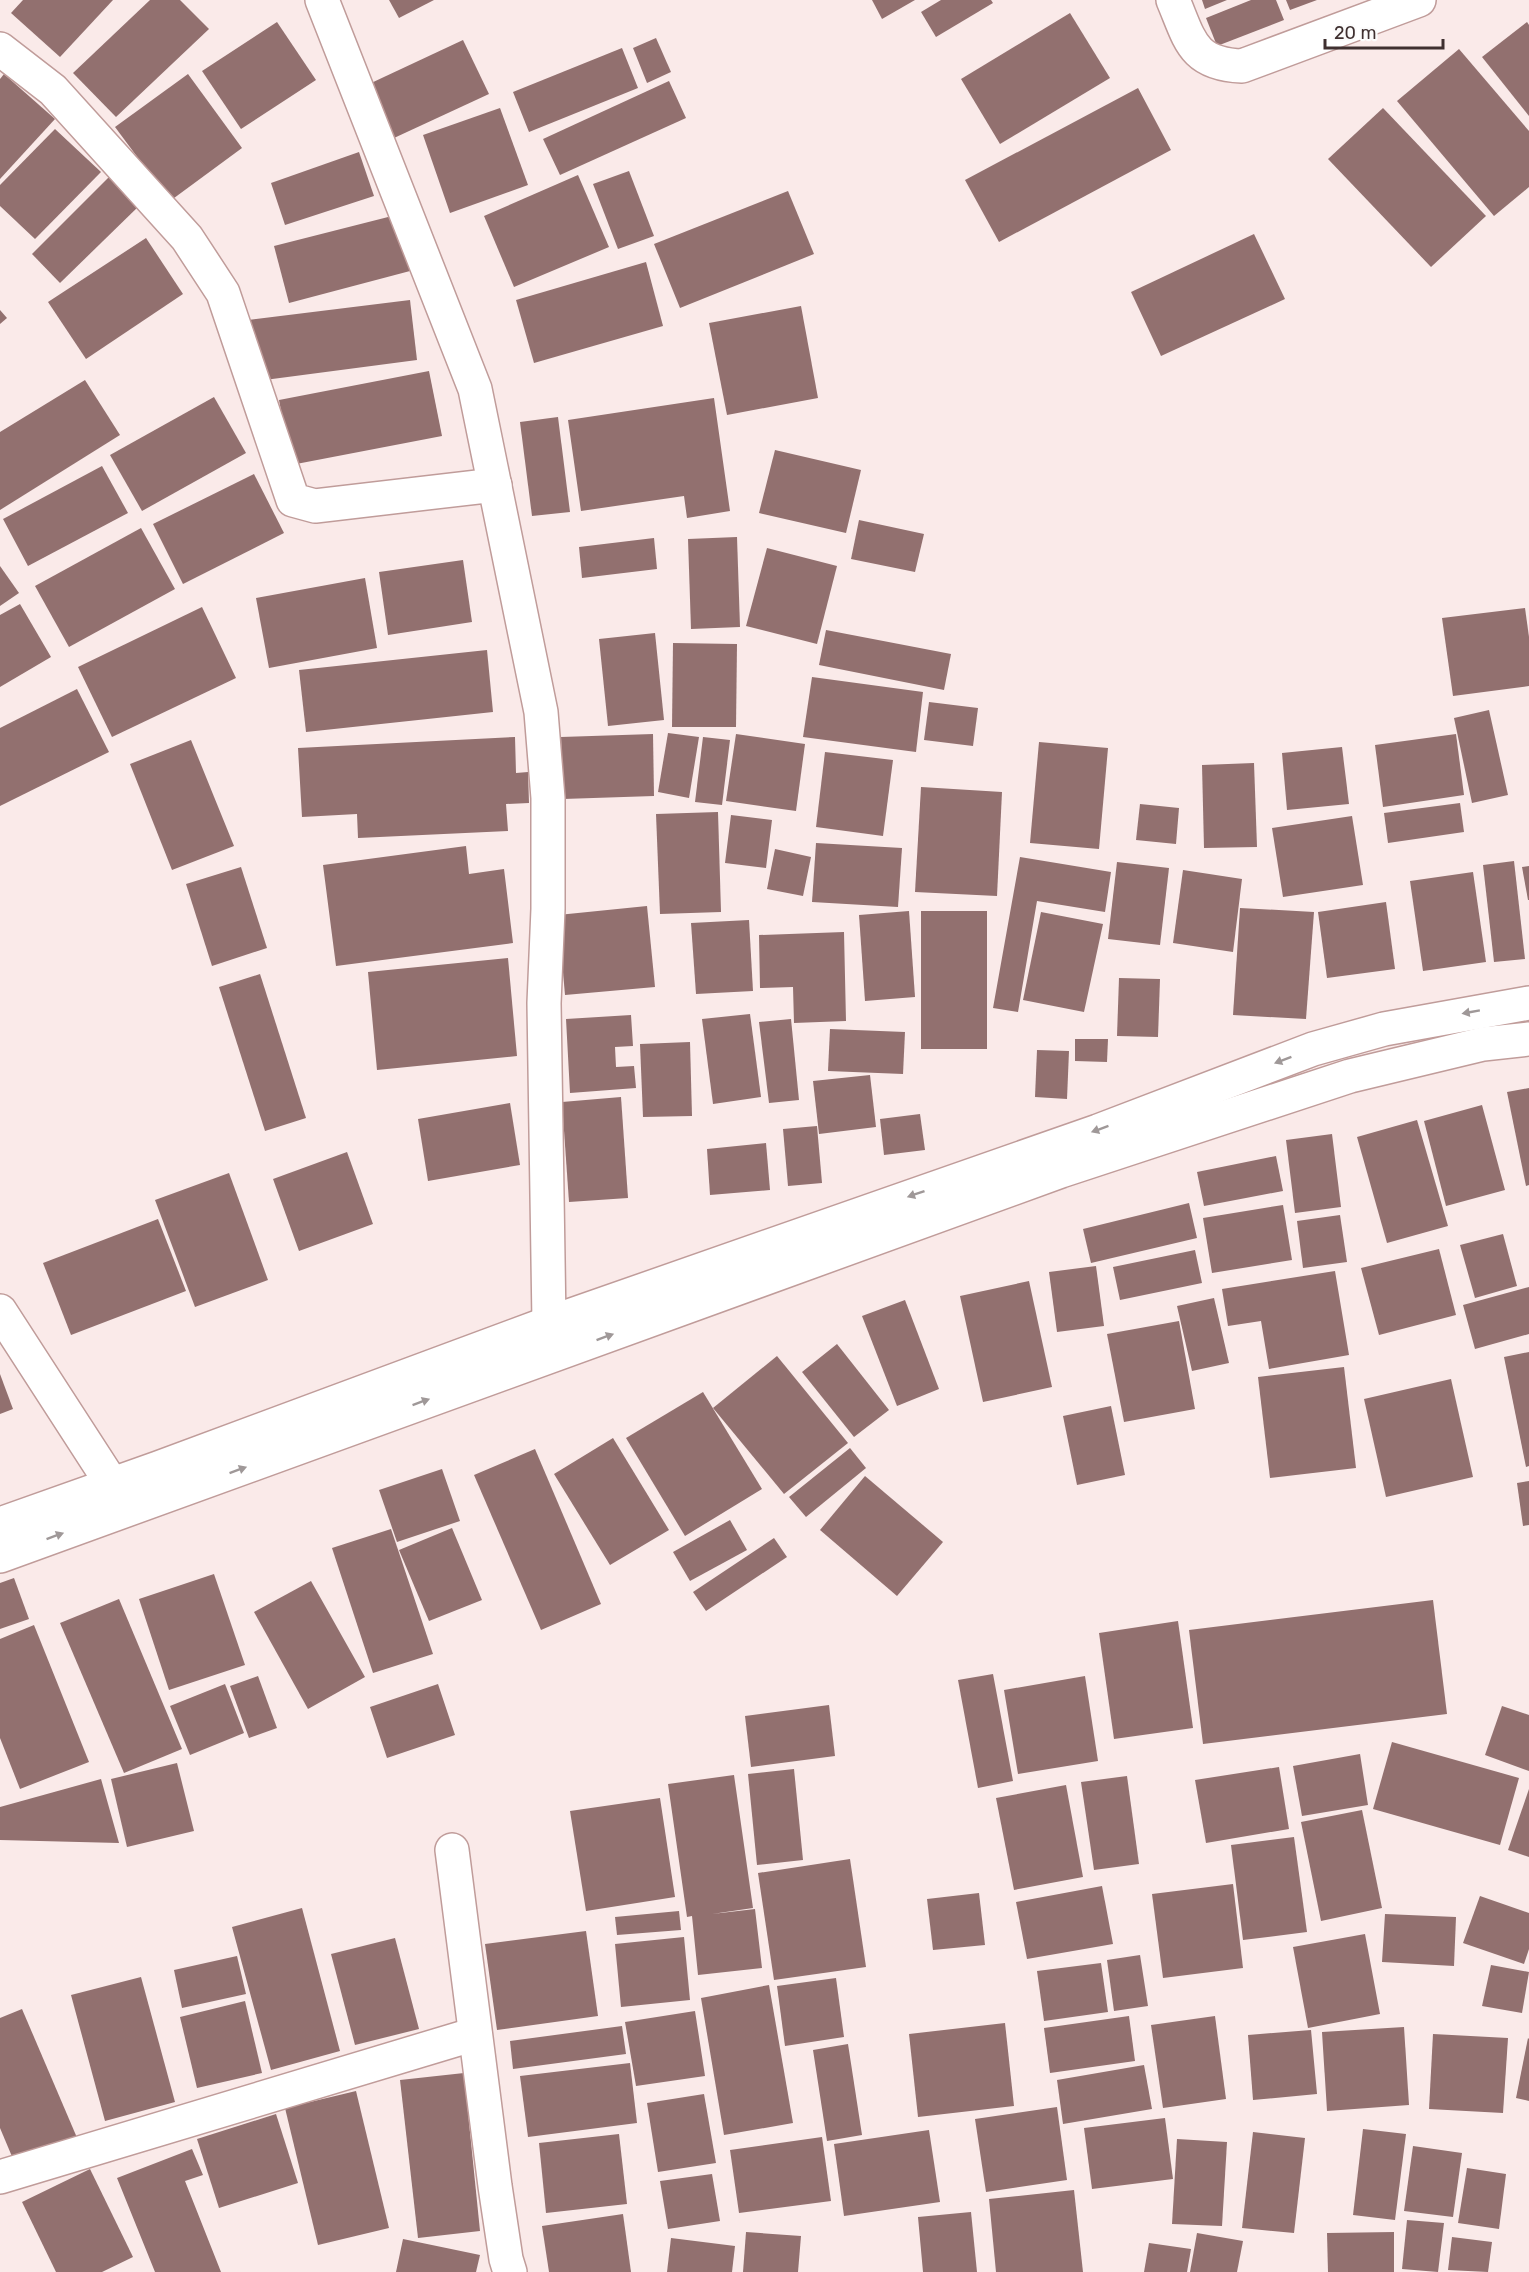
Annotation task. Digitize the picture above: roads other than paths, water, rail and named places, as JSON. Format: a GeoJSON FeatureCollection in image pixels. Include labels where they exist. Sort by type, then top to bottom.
{"type":"FeatureCollection","features":[{"type":"Feature","properties":{"kind":"street"},"geometry":{"type":"LineString","coordinates":[[322,0],[475,389],[541,712],[548,798],[548,909],[544,1003],[549,1323]]}},
{"type":"Feature","properties":{"kind":"street"},"geometry":{"type":"LineString","coordinates":[[1173,0],[1189,39],[1199,53],[1210,61],[1242,66],[1419,0]]}},
{"type":"Feature","properties":{"kind":"street"},"geometry":{"type":"LineString","coordinates":[[0,49],[53,90],[187,238],[223,293],[293,500],[315,506],[495,485]]}},
{"type":"Feature","properties":{"kind":"street"},"geometry":{"type":"LineString","coordinates":[[0,1524],[549,1323],[1098,1131],[1313,1049],[1384,1029],[1529,1003]]}},
{"type":"Feature","properties":{"kind":"street"},"geometry":{"type":"LineString","coordinates":[[0,1556],[1061,1171],[1350,1076],[1484,1044],[1529,1039]]}},
{"type":"Feature","properties":{"kind":"street"},"geometry":{"type":"LineString","coordinates":[[0,1311],[112,1484]]}},
{"type":"Feature","properties":{"kind":"street"},"geometry":{"type":"LineString","coordinates":[[452,1850],[495,2186],[510,2272]]}},
{"type":"Feature","properties":{"kind":"street"},"geometry":{"type":"LineString","coordinates":[[0,2177],[475,2034]]}}]}
